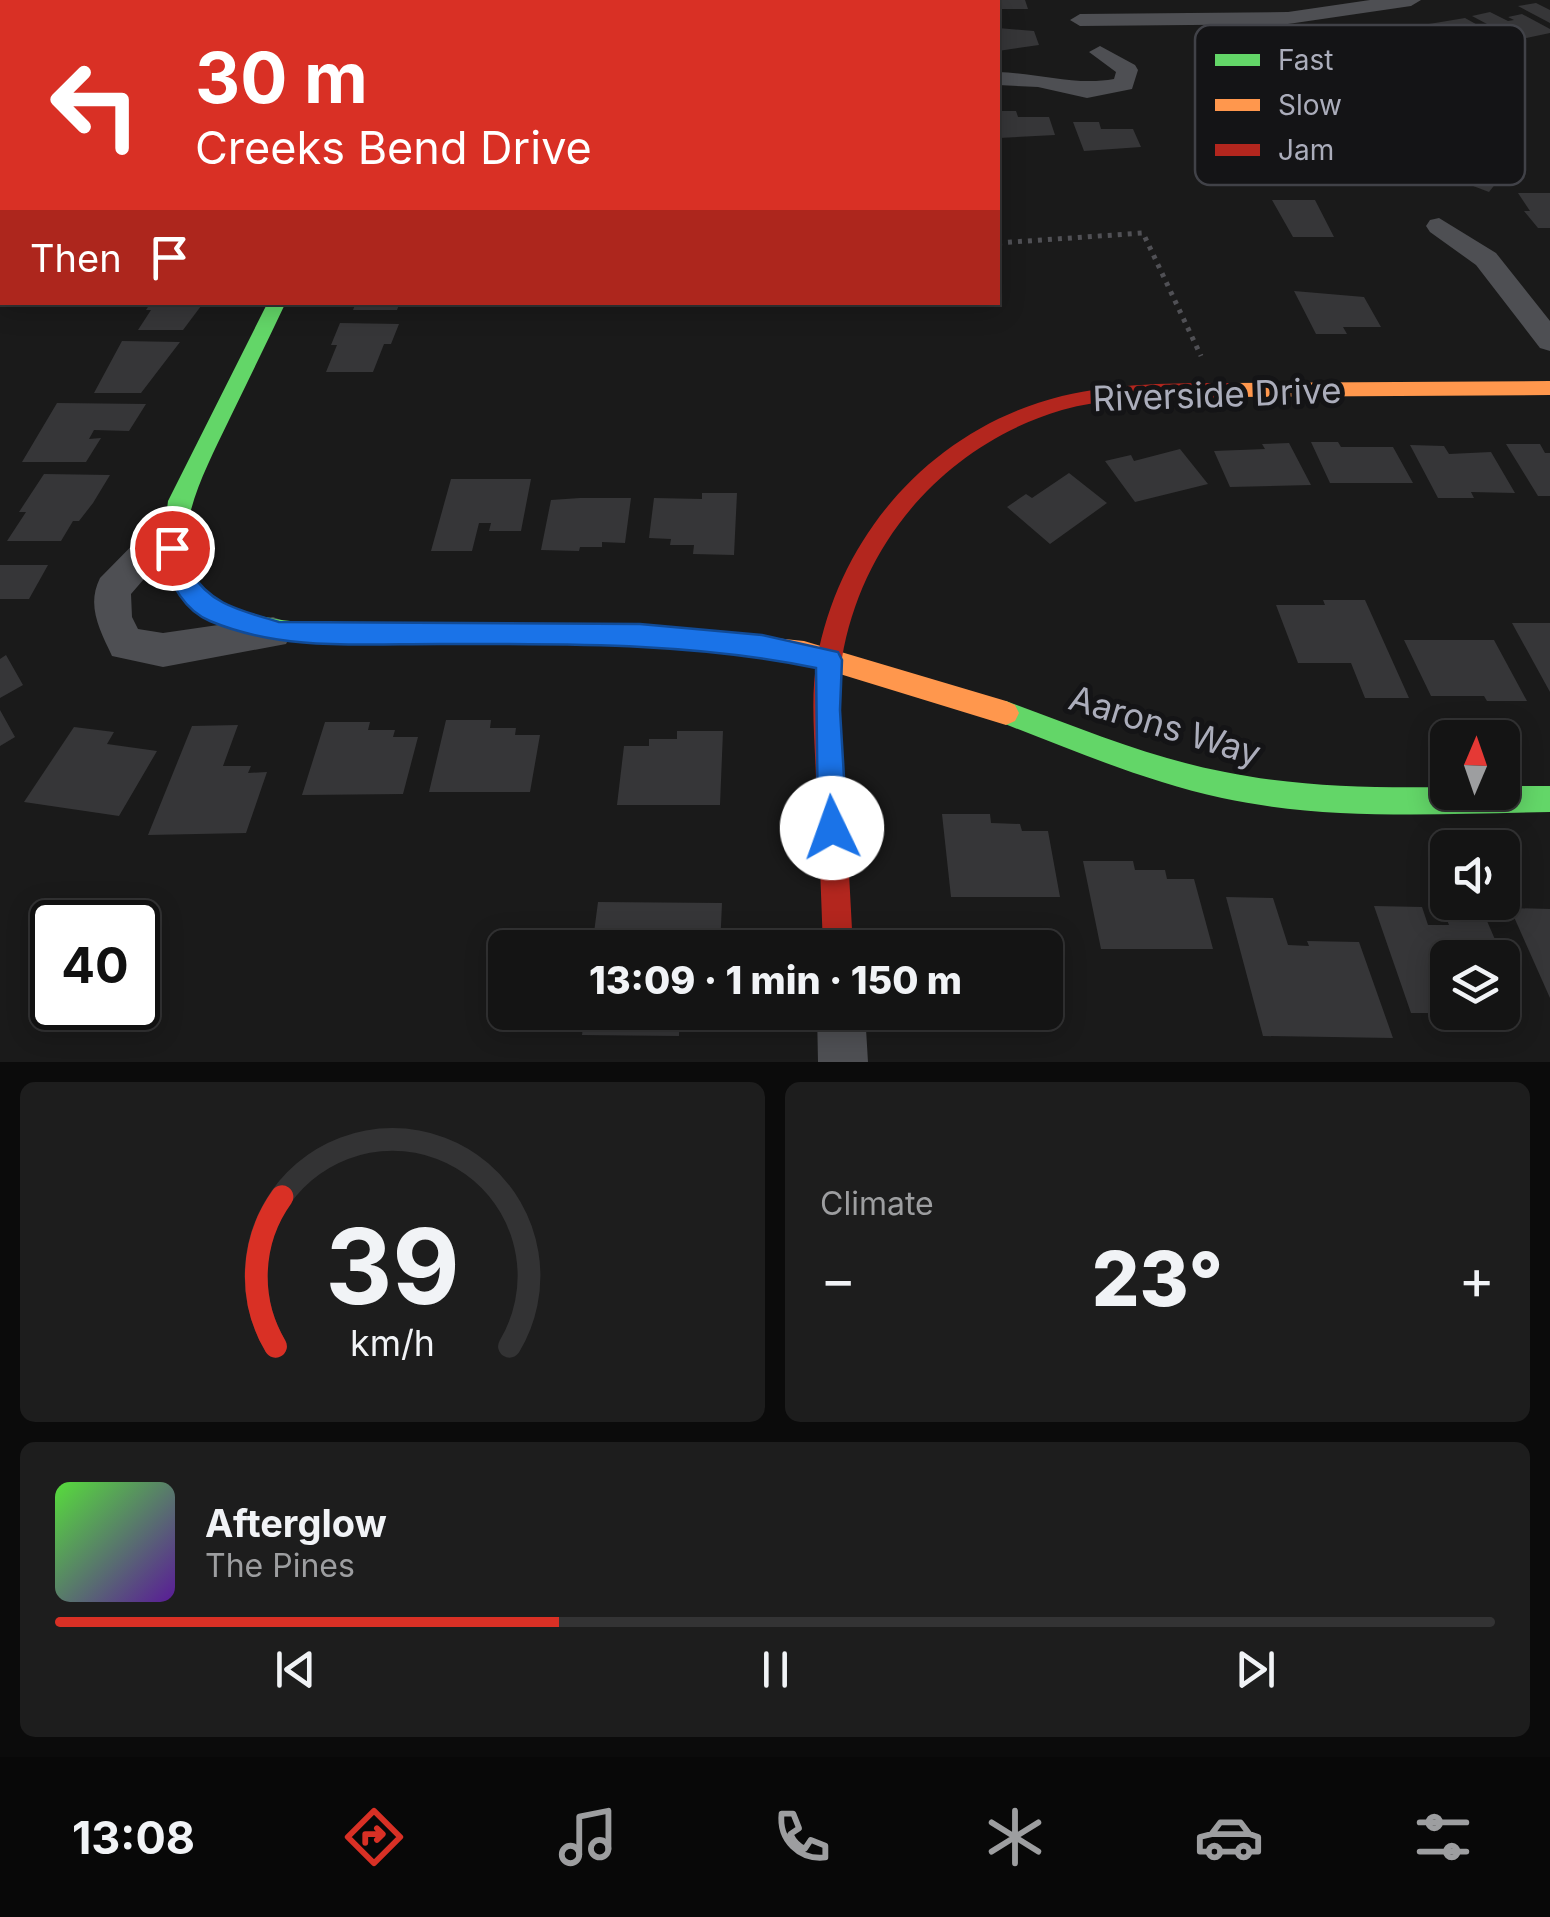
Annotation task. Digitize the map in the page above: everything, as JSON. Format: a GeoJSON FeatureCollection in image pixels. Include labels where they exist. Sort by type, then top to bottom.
{"type":"FeatureCollection","features":[{"type":"Feature","properties":{"kind":"street"},"geometry":{"type":"LineString","coordinates":[[1000,79],[1038,80],[1087,90],[1124,84],[1128,78],[1126,70],[1090,40],[1076,10],[1288,18],[1411,0]]}},
{"type":"Feature","properties":{"kind":"street"},"geometry":{"type":"LineString","coordinates":[[1038,80],[1086,70],[1100,52]]}},
{"type":"Feature","properties":{"kind":"street"},"geometry":{"type":"LineString","coordinates":[[1439,226],[1486,259],[1550,341]]}},
{"type":"Feature","properties":{"kind":"street"},"geometry":{"type":"LineString","coordinates":[[276,305],[185,488],[171,528],[112,589],[113,618],[126,644],[163,650],[279,632]]}},
{"type":"Feature","properties":{"kind":"street","name":"Riverside Drive"},"geometry":{"type":"LineString","coordinates":[[837,930],[827,710],[830,660],[852,574],[874,533],[902,498],[956,450],[1007,422],[1103,394],[1550,388]]}},
{"type":"Feature","properties":{"kind":"street","name":"Aarons Way"},"geometry":{"type":"LineString","coordinates":[[171,528],[178,572],[196,598],[214,612],[279,632],[640,634],[762,646],[830,660],[948,693],[1171,771],[1224,785],[1336,800],[1550,799]]}},
{"type":"Feature","properties":{"kind":"street"},"geometry":{"type":"LineString","coordinates":[[842,1030],[843,1062]]}},
{"type":"Feature","properties":{"kind":"path"},"geometry":{"type":"LineString","coordinates":[[1000,243],[1142,232],[1150,241],[1215,390]]}},
{"type":"Feature","properties":{"kind":"building"},"geometry":{"type":"Polygon","coordinates":[[[1000,0],[1025,0],[1028,9],[1000,9],[1000,0]]]}},
{"type":"Feature","properties":{"kind":"building"},"geometry":{"type":"Polygon","coordinates":[[[1536,3],[1550,10],[1550,23],[1518,6],[1536,3]]]}},
{"type":"Feature","properties":{"kind":"building"},"geometry":{"type":"Polygon","coordinates":[[[1490,12],[1508,21],[1514,20],[1508,17],[1522,14],[1550,29],[1550,33],[1525,38],[1525,25],[1489,25],[1472,16],[1490,12]]]}},
{"type":"Feature","properties":{"kind":"building"},"geometry":{"type":"Polygon","coordinates":[[[1465,18],[1478,25],[1423,25],[1465,18]]]}},
{"type":"Feature","properties":{"kind":"building"},"geometry":{"type":"Polygon","coordinates":[[[1000,28],[1034,31],[1039,45],[1000,51],[1000,28]]]}},
{"type":"Feature","properties":{"kind":"building"},"geometry":{"type":"Polygon","coordinates":[[[1000,111],[1016,111],[1018,117],[1049,117],[1055,135],[1000,138],[1000,111]]]}},
{"type":"Feature","properties":{"kind":"building"},"geometry":{"type":"Polygon","coordinates":[[[1073,122],[1099,122],[1101,129],[1133,129],[1141,147],[1084,151],[1073,122]]]}},
{"type":"Feature","properties":{"kind":"building"},"geometry":{"type":"Polygon","coordinates":[[[1471,185],[1495,185],[1489,192],[1471,185]]]}},
{"type":"Feature","properties":{"kind":"building"},"geometry":{"type":"Polygon","coordinates":[[[1518,193],[1550,193],[1550,228],[1538,228],[1524,211],[1530,211],[1518,193]]]}},
{"type":"Feature","properties":{"kind":"building"},"geometry":{"type":"Polygon","coordinates":[[[1272,200],[1315,200],[1334,237],[1293,237],[1272,200]]]}},
{"type":"Feature","properties":{"kind":"building"},"geometry":{"type":"Polygon","coordinates":[[[1294,291],[1364,297],[1381,327],[1343,327],[1347,334],[1316,334],[1294,291]]]}},
{"type":"Feature","properties":{"kind":"building"},"geometry":{"type":"Polygon","coordinates":[[[149,305],[202,305],[183,330],[138,330],[151,310],[146,310],[149,305]]]}},
{"type":"Feature","properties":{"kind":"building"},"geometry":{"type":"Polygon","coordinates":[[[355,305],[399,305],[397,310],[353,310],[355,305]]]}},
{"type":"Feature","properties":{"kind":"building"},"geometry":{"type":"Polygon","coordinates":[[[340,323],[399,324],[391,344],[384,344],[373,372],[326,372],[337,345],[331,345],[340,323]]]}},
{"type":"Feature","properties":{"kind":"building"},"geometry":{"type":"Polygon","coordinates":[[[122,341],[180,342],[141,393],[94,393],[122,341]]]}},
{"type":"Feature","properties":{"kind":"building"},"geometry":{"type":"Polygon","coordinates":[[[57,403],[146,404],[129,431],[94,430],[89,439],[101,438],[86,462],[22,462],[57,403]]]}},
{"type":"Feature","properties":{"kind":"building"},"geometry":{"type":"Polygon","coordinates":[[[1311,442],[1338,442],[1341,447],[1393,447],[1413,483],[1330,483],[1311,442]]]}},
{"type":"Feature","properties":{"kind":"building"},"geometry":{"type":"Polygon","coordinates":[[[1289,443],[1311,485],[1230,487],[1214,451],[1265,449],[1262,444],[1289,443]]]}},
{"type":"Feature","properties":{"kind":"building"},"geometry":{"type":"Polygon","coordinates":[[[1506,444],[1540,444],[1545,453],[1550,453],[1550,496],[1538,496],[1506,444]]]}},
{"type":"Feature","properties":{"kind":"building"},"geometry":{"type":"Polygon","coordinates":[[[1410,445],[1444,446],[1449,454],[1491,452],[1515,493],[1471,492],[1474,498],[1438,498],[1410,445]]]}},
{"type":"Feature","properties":{"kind":"building"},"geometry":{"type":"Polygon","coordinates":[[[1180,449],[1208,484],[1135,502],[1105,461],[1131,455],[1134,461],[1180,449]]]}},
{"type":"Feature","properties":{"kind":"building"},"geometry":{"type":"Polygon","coordinates":[[[1069,473],[1107,503],[1050,544],[1007,507],[1026,494],[1032,498],[1069,473]]]}},
{"type":"Feature","properties":{"kind":"building"},"geometry":{"type":"Polygon","coordinates":[[[44,474],[110,475],[93,503],[79,521],[73,521],[61,541],[7,541],[26,512],[19,512],[44,474]]]}},
{"type":"Feature","properties":{"kind":"building"},"geometry":{"type":"Polygon","coordinates":[[[451,479],[531,479],[521,531],[489,531],[491,523],[479,523],[472,551],[431,551],[451,479]]]}},
{"type":"Feature","properties":{"kind":"building"},"geometry":{"type":"Polygon","coordinates":[[[702,493],[737,493],[734,555],[693,554],[694,545],[670,545],[671,539],[649,538],[654,498],[702,499],[702,493]]]}},
{"type":"Feature","properties":{"kind":"building"},"geometry":{"type":"Polygon","coordinates":[[[631,498],[625,543],[602,542],[602,547],[580,547],[579,551],[541,550],[551,500],[631,498]]]}},
{"type":"Feature","properties":{"kind":"building"},"geometry":{"type":"Polygon","coordinates":[[[0,565],[48,565],[29,599],[0,599],[0,565]]]}},
{"type":"Feature","properties":{"kind":"building"},"geometry":{"type":"Polygon","coordinates":[[[1323,600],[1365,600],[1409,698],[1365,698],[1351,663],[1298,663],[1276,605],[1325,605],[1323,600]]]}},
{"type":"Feature","properties":{"kind":"building"},"geometry":{"type":"Polygon","coordinates":[[[1512,623],[1550,623],[1550,692],[1512,623]]]}},
{"type":"Feature","properties":{"kind":"building"},"geometry":{"type":"Polygon","coordinates":[[[1404,640],[1494,640],[1527,701],[1431,696],[1404,640]]]}},
{"type":"Feature","properties":{"kind":"building"},"geometry":{"type":"Polygon","coordinates":[[[6,655],[23,685],[0,698],[0,659],[6,655]]]}},
{"type":"Feature","properties":{"kind":"building"},"geometry":{"type":"Polygon","coordinates":[[[0,710],[15,737],[0,746],[0,710]]]}},
{"type":"Feature","properties":{"kind":"building"},"geometry":{"type":"Polygon","coordinates":[[[446,720],[491,720],[490,728],[516,728],[515,735],[540,735],[530,792],[429,792],[446,720]]]}},
{"type":"Feature","properties":{"kind":"building"},"geometry":{"type":"Polygon","coordinates":[[[325,722],[370,722],[368,730],[395,730],[393,737],[418,737],[403,794],[302,795],[325,722]]]}},
{"type":"Feature","properties":{"kind":"building"},"geometry":{"type":"Polygon","coordinates":[[[238,725],[223,766],[251,766],[248,773],[267,772],[246,833],[148,835],[192,726],[238,725]]]}},
{"type":"Feature","properties":{"kind":"building"},"geometry":{"type":"Polygon","coordinates":[[[74,727],[114,732],[107,744],[157,751],[119,816],[24,802],[74,727]]]}},
{"type":"Feature","properties":{"kind":"building"},"geometry":{"type":"Polygon","coordinates":[[[677,731],[723,731],[720,805],[617,805],[624,746],[649,746],[649,739],[677,739],[677,731]]]}},
{"type":"Feature","properties":{"kind":"building"},"geometry":{"type":"Polygon","coordinates":[[[942,814],[990,814],[991,823],[1020,824],[1022,831],[1048,831],[1060,897],[951,897],[942,814]]]}},
{"type":"Feature","properties":{"kind":"building"},"geometry":{"type":"Polygon","coordinates":[[[1083,861],[1133,861],[1135,870],[1165,870],[1167,879],[1194,879],[1213,949],[1101,949],[1083,861]]]}},
{"type":"Feature","properties":{"kind":"building"},"geometry":{"type":"Polygon","coordinates":[[[1226,897],[1273,898],[1288,945],[1309,946],[1307,941],[1359,942],[1393,1038],[1263,1036],[1226,897]]]}},
{"type":"Feature","properties":{"kind":"building"},"geometry":{"type":"Polygon","coordinates":[[[598,902],[722,903],[721,930],[594,930],[598,902]]]}},
{"type":"Feature","properties":{"kind":"building"},"geometry":{"type":"Polygon","coordinates":[[[1374,906],[1422,907],[1428,925],[1449,925],[1447,920],[1487,921],[1495,940],[1430,940],[1430,1013],[1411,1013],[1374,906]]]}},
{"type":"Feature","properties":{"kind":"building"},"geometry":{"type":"Polygon","coordinates":[[[1520,908],[1550,909],[1550,998],[1515,920],[1520,920],[1520,908]]]}},
{"type":"Feature","properties":{"kind":"building"},"geometry":{"type":"Polygon","coordinates":[[[583,1030],[679,1030],[679,1036],[582,1035],[583,1030]]]}},
{"type":"Feature","properties":{"kind":"traffic: fast"},"geometry":{"type":"LineString","coordinates":[[276,305],[179,501],[173,552],[188,588],[218,612],[259,626],[357,634],[444,633]]}},
{"type":"Feature","properties":{"kind":"traffic: fast"},"geometry":{"type":"LineString","coordinates":[[1006,713],[1168,771],[1263,792],[1386,801],[1550,799]]}},
{"type":"Feature","properties":{"kind":"traffic: slow"},"geometry":{"type":"LineString","coordinates":[[1229,390],[1550,388]]}},
{"type":"Feature","properties":{"kind":"traffic: slow"},"geometry":{"type":"LineString","coordinates":[[444,633],[640,634],[804,652],[1006,713]]}},
{"type":"Feature","properties":{"kind":"traffic: jam"},"geometry":{"type":"LineString","coordinates":[[837,930],[828,673],[840,613],[857,570],[880,531],[940,464],[977,438],[1018,418],[1103,395],[1229,390]]}},
{"type":"Feature","properties":{"kind":"route"},"geometry":{"type":"LineString","coordinates":[[172,548],[178,572],[196,598],[214,612],[279,632],[640,634],[762,646],[830,660],[827,710],[832,828]]}}]}
